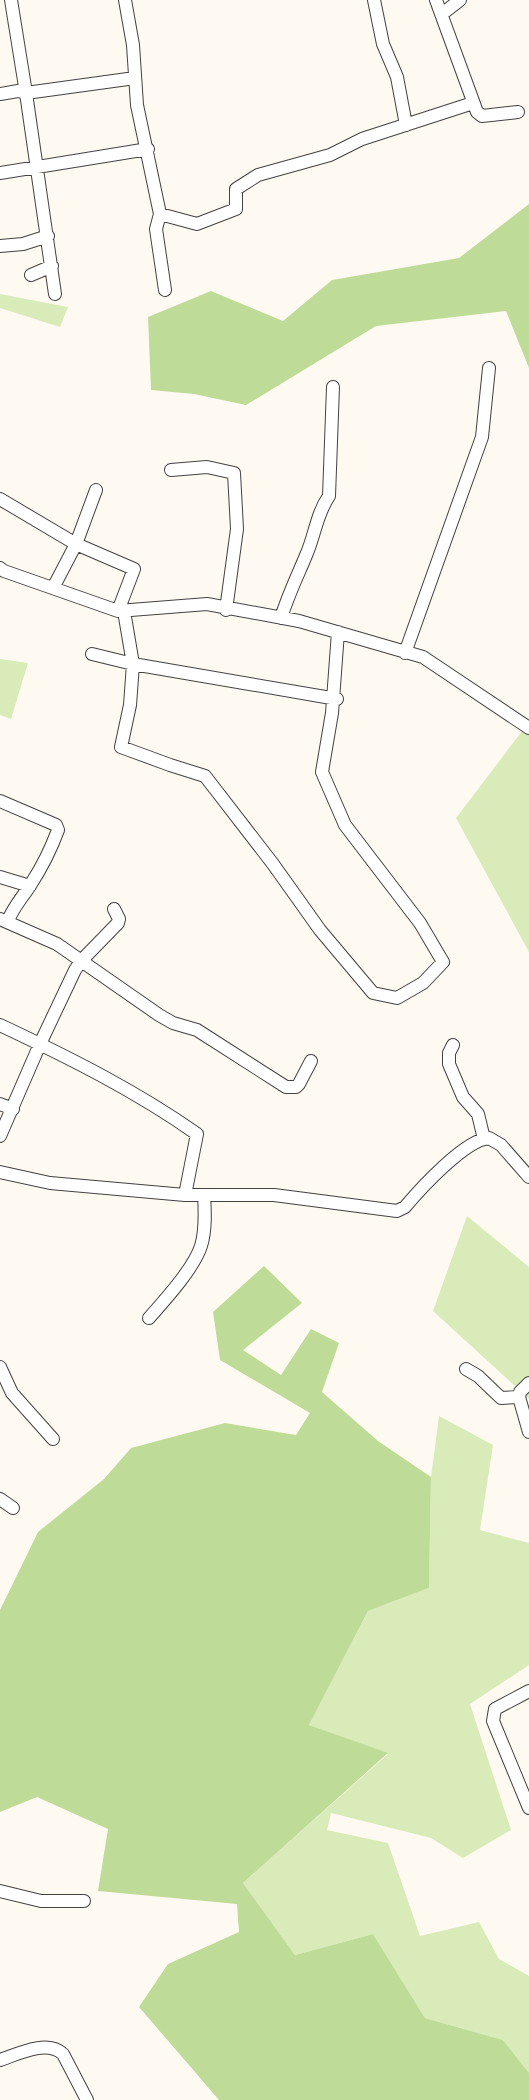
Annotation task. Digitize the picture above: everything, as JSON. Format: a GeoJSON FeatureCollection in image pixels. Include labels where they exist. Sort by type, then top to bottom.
{"type":"FeatureCollection","features":[{"type":"Feature","properties":{"kind":"street"},"geometry":{"type":"LineString","coordinates":[[11,0],[38,168],[55,294]]}},
{"type":"Feature","properties":{"kind":"street"},"geometry":{"type":"LineString","coordinates":[[125,0],[133,45],[137,105],[160,214],[156,229],[166,290]]}},
{"type":"Feature","properties":{"kind":"street"},"geometry":{"type":"LineString","coordinates":[[374,0],[383,44],[397,77],[406,125]]}},
{"type":"Feature","properties":{"kind":"street"},"geometry":{"type":"LineString","coordinates":[[436,0],[476,112],[482,116],[518,112]]}},
{"type":"Feature","properties":{"kind":"street"},"geometry":{"type":"LineString","coordinates":[[442,14],[460,0]]}},
{"type":"Feature","properties":{"kind":"street"},"geometry":{"type":"LineString","coordinates":[[0,94],[18,91],[26,93],[135,78]]}},
{"type":"Feature","properties":{"kind":"street"},"geometry":{"type":"LineString","coordinates":[[160,214],[198,224],[236,209],[236,189],[258,175],[330,155],[362,139],[473,103]]}},
{"type":"Feature","properties":{"kind":"street"},"geometry":{"type":"LineString","coordinates":[[0,173],[147,150]]}},
{"type":"Feature","properties":{"kind":"street"},"geometry":{"type":"LineString","coordinates":[[0,246],[23,244],[48,236]]}},
{"type":"Feature","properties":{"kind":"street"},"geometry":{"type":"LineString","coordinates":[[31,275],[52,266]]}},
{"type":"Feature","properties":{"kind":"street"},"geometry":{"type":"LineString","coordinates":[[405,652],[437,561],[468,482],[482,437],[490,368]]}},
{"type":"Feature","properties":{"kind":"street"},"geometry":{"type":"LineString","coordinates":[[281,618],[288,596],[307,552],[321,508],[329,496],[333,387]]}},
{"type":"Feature","properties":{"kind":"street"},"geometry":{"type":"LineString","coordinates":[[171,470],[207,467],[234,473],[237,529],[226,609]]}},
{"type":"Feature","properties":{"kind":"street"},"geometry":{"type":"LineString","coordinates":[[52,588],[76,544],[96,490]]}},
{"type":"Feature","properties":{"kind":"street"},"geometry":{"type":"LineString","coordinates":[[0,499],[76,544],[134,569],[122,614],[133,664],[130,705],[121,747],[205,776],[274,864],[320,930],[373,994],[397,998],[423,983],[443,962],[420,923],[346,825],[322,772],[335,699],[338,632]]}},
{"type":"Feature","properties":{"kind":"street"},"geometry":{"type":"LineString","coordinates":[[0,568],[4,572],[122,614],[207,604],[281,618],[338,632],[423,657],[529,728]]}},
{"type":"Feature","properties":{"kind":"street"},"geometry":{"type":"LineString","coordinates":[[92,654],[133,664],[335,699]]}},
{"type":"Feature","properties":{"kind":"street"},"geometry":{"type":"LineString","coordinates":[[0,801],[57,827],[50,851],[30,886],[4,920],[58,944],[133,999],[173,1023],[197,1030],[286,1087],[296,1087],[299,1084],[311,1061]]}},
{"type":"Feature","properties":{"kind":"street"},"geometry":{"type":"LineString","coordinates":[[0,877],[30,886]]}},
{"type":"Feature","properties":{"kind":"street"},"geometry":{"type":"LineString","coordinates":[[0,1136],[63,994],[82,960],[115,927],[119,919],[114,909]]}},
{"type":"Feature","properties":{"kind":"street"},"geometry":{"type":"LineString","coordinates":[[0,1025],[92,1070],[197,1134],[185,1195]]}},
{"type":"Feature","properties":{"kind":"street"},"geometry":{"type":"LineString","coordinates":[[453,1045],[449,1053],[449,1064],[464,1097],[478,1114],[484,1139]]}},
{"type":"Feature","properties":{"kind":"street"},"geometry":{"type":"LineString","coordinates":[[0,1104],[13,1109]]}},
{"type":"Feature","properties":{"kind":"street"},"geometry":{"type":"LineString","coordinates":[[0,1172],[50,1183],[185,1195],[274,1195],[401,1210],[443,1168],[476,1142],[490,1138],[501,1145],[529,1177]]}},
{"type":"Feature","properties":{"kind":"street"},"geometry":{"type":"LineString","coordinates":[[149,1318],[180,1281],[201,1247],[205,1212],[204,1195]]}},
{"type":"Feature","properties":{"kind":"street"},"geometry":{"type":"LineString","coordinates":[[0,1367],[12,1393],[53,1439]]}},
{"type":"Feature","properties":{"kind":"street"},"geometry":{"type":"LineString","coordinates":[[466,1369],[478,1376],[501,1398],[519,1398]]}},
{"type":"Feature","properties":{"kind":"street"},"geometry":{"type":"LineString","coordinates":[[529,1383],[520,1392],[519,1398],[529,1432]]}},
{"type":"Feature","properties":{"kind":"street"},"geometry":{"type":"LineString","coordinates":[[0,1499],[13,1508]]}},
{"type":"Feature","properties":{"kind":"street"},"geometry":{"type":"LineString","coordinates":[[529,1690],[495,1708],[493,1721],[529,1808]]}},
{"type":"Feature","properties":{"kind":"street"},"geometry":{"type":"LineString","coordinates":[[0,1891],[40,1901],[84,1901]]}},
{"type":"Feature","properties":{"kind":"street"},"geometry":{"type":"LineString","coordinates":[[0,2060],[43,2048],[59,2050],[63,2054],[87,2100]]}},
{"type":"Feature","properties":{"kind":"green space"},"geometry":{"type":"Polygon","coordinates":[[[529,204],[529,368],[506,311],[376,326],[246,405],[194,394],[151,390],[148,317],[211,291],[283,321],[332,280],[459,258],[529,204]]]}},
{"type":"Feature","properties":{"kind":"green space"},"geometry":{"type":"Polygon","coordinates":[[[0,294],[68,307],[60,327],[0,308],[0,294]]]}},
{"type":"Feature","properties":{"kind":"green space"},"geometry":{"type":"Polygon","coordinates":[[[0,659],[28,663],[11,719],[0,715],[0,659]]]}},
{"type":"Feature","properties":{"kind":"green space"},"geometry":{"type":"Polygon","coordinates":[[[529,722],[529,952],[456,818],[529,722]]]}},
{"type":"Feature","properties":{"kind":"green space"},"geometry":{"type":"Polygon","coordinates":[[[467,1216],[529,1267],[529,1399],[433,1311],[467,1216]]]}},
{"type":"Feature","properties":{"kind":"green space"},"geometry":{"type":"Polygon","coordinates":[[[264,1266],[302,1303],[243,1350],[281,1375],[311,1329],[339,1343],[322,1392],[378,1441],[431,1477],[429,1588],[368,1611],[309,1725],[388,1753],[243,1883],[295,1955],[373,1934],[425,2018],[503,2040],[529,2073],[529,2100],[219,2100],[139,2007],[168,1964],[239,1932],[237,1904],[98,1891],[108,1829],[37,1797],[0,1812],[0,1610],[38,1532],[104,1479],[131,1448],[225,1423],[296,1435],[310,1413],[220,1360],[213,1312],[264,1266]]]}},
{"type":"Feature","properties":{"kind":"green space"},"geometry":{"type":"Polygon","coordinates":[[[439,1416],[493,1445],[480,1530],[529,1543],[529,1665],[470,1704],[511,1830],[463,1858],[431,1838],[331,1813],[327,1830],[388,1843],[420,1936],[479,1922],[499,1959],[529,1976],[529,2073],[503,2040],[425,2018],[373,1934],[295,1955],[243,1883],[388,1754],[309,1725],[368,1611],[429,1588],[431,1477],[439,1416]]]}}]}
